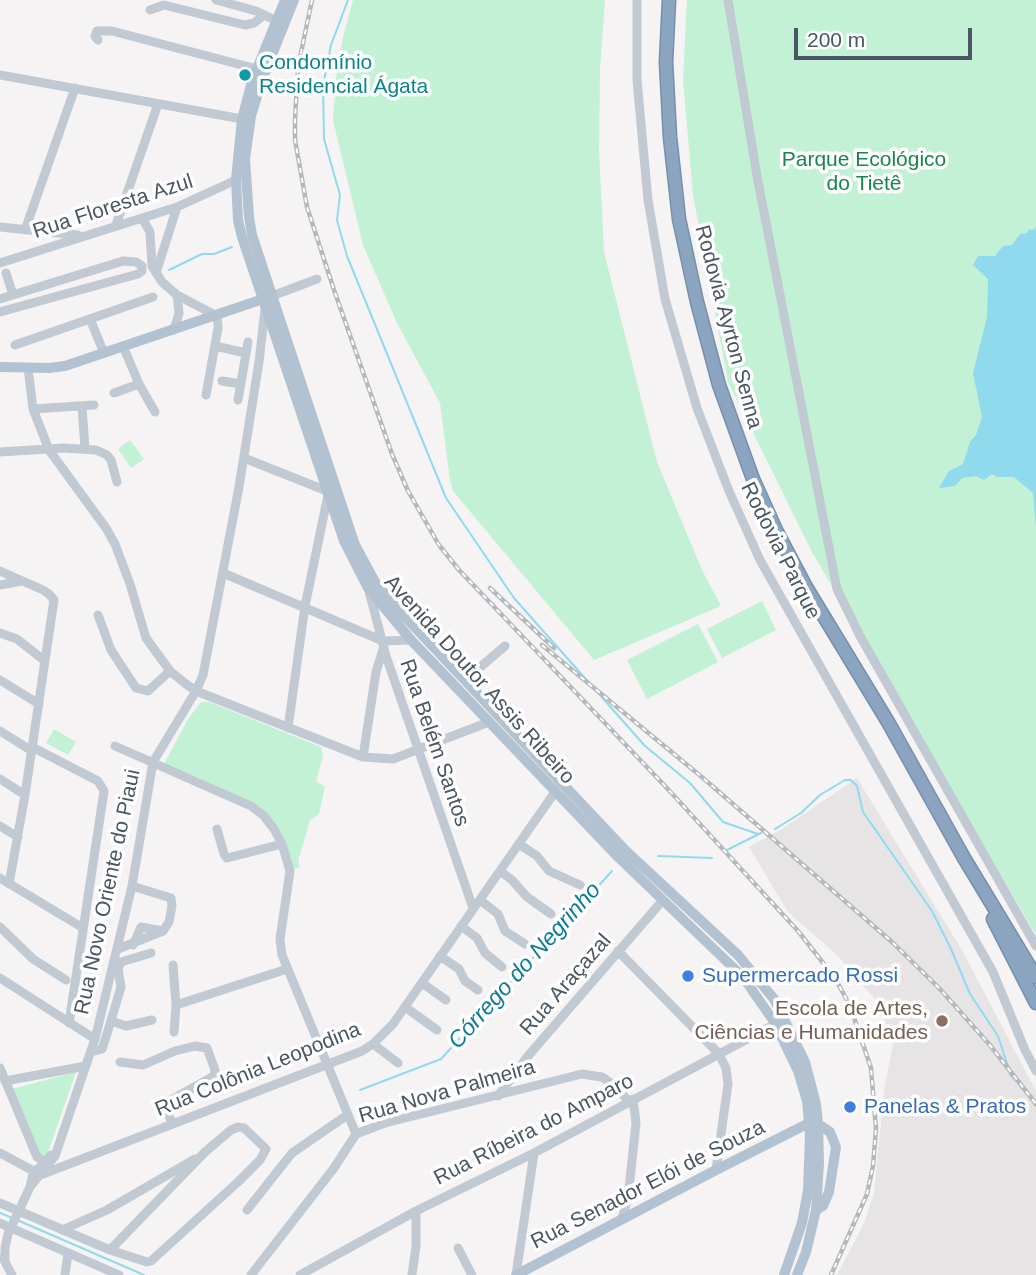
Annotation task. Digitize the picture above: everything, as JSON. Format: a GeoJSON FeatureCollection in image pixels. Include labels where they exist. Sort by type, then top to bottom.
{"type":"FeatureCollection","features":[{"type":"Feature","properties":{"kind":"highway","name":"Rodovia Ayrton Senna"},"geometry":{"type":"LineString","coordinates":[[669,0],[667,87],[680,219],[697,302],[719,385],[735,431],[764,505],[800,575],[1036,977]]}},
{"type":"Feature","properties":{"kind":"highway","name":"Rodovia Ayrton Senna"},"geometry":{"type":"LineString","coordinates":[[964,858],[1035,1003]]}},
{"type":"Feature","properties":{"kind":"main road"},"geometry":{"type":"LineString","coordinates":[[0,367],[65,366],[174,330],[218,323],[266,301],[252,235],[245,178],[251,116],[262,80],[294,0]]}},
{"type":"Feature","properties":{"kind":"main road","name":"Avenida Doutor Assis Ribeiro"},"geometry":{"type":"LineString","coordinates":[[283,3],[257,68],[242,119],[236,180],[242,237],[351,534],[366,567],[392,603],[625,850],[738,954],[774,999],[780,1021]]}},
{"type":"Feature","properties":{"kind":"main road","name":"Avenida Doutor Assis Ribeiro"},"geometry":{"type":"LineString","coordinates":[[266,301],[276,340],[344,541],[368,588],[411,640],[555,792],[618,857],[743,977],[780,1021],[808,1073],[807,1199],[802,1223],[784,1275]]}},
{"type":"Feature","properties":{"kind":"main road"},"geometry":{"type":"LineString","coordinates":[[807,1199],[816,1210],[826,1202],[836,1147],[830,1132],[809,1128]]}},
{"type":"Feature","properties":{"kind":"main road","name":"Avenida Doutor Assis Ribeiro"},"geometry":{"type":"LineString","coordinates":[[797,1275],[806,1252],[816,1210],[819,1163],[809,1128]]}},
{"type":"Feature","properties":{"kind":"main road","name":"Rua Senador Elói de Souza"},"geometry":{"type":"LineString","coordinates":[[516,1275],[716,1170],[809,1128]]}},
{"type":"Feature","properties":{"kind":"street"},"geometry":{"type":"LineString","coordinates":[[216,0],[277,21]]}},
{"type":"Feature","properties":{"kind":"street","name":"Rodovia Parque"},"geometry":{"type":"LineString","coordinates":[[637,0],[637,80],[648,200],[665,299],[706,432],[760,559],[993,972],[1036,1071]]}},
{"type":"Feature","properties":{"kind":"street"},"geometry":{"type":"LineString","coordinates":[[727,0],[757,176],[838,589],[860,636],[1036,946]]}},
{"type":"Feature","properties":{"kind":"street"},"geometry":{"type":"LineString","coordinates":[[150,10],[164,5],[245,25],[254,23],[264,15]]}},
{"type":"Feature","properties":{"kind":"street"},"geometry":{"type":"LineString","coordinates":[[98,40],[95,36],[97,31],[112,31],[257,68]]}},
{"type":"Feature","properties":{"kind":"street"},"geometry":{"type":"LineString","coordinates":[[0,75],[242,119]]}},
{"type":"Feature","properties":{"kind":"street"},"geometry":{"type":"LineString","coordinates":[[40,250],[30,230],[75,88]]}},
{"type":"Feature","properties":{"kind":"street"},"geometry":{"type":"LineString","coordinates":[[116,225],[158,104]]}},
{"type":"Feature","properties":{"kind":"street","name":"Rua Floresta Azul"},"geometry":{"type":"LineString","coordinates":[[0,263],[177,206],[236,180]]}},
{"type":"Feature","properties":{"kind":"street"},"geometry":{"type":"LineString","coordinates":[[156,273],[177,206]]}},
{"type":"Feature","properties":{"kind":"street"},"geometry":{"type":"LineString","coordinates":[[142,218],[150,232],[151,258],[162,282],[218,323],[206,395]]}},
{"type":"Feature","properties":{"kind":"street"},"geometry":{"type":"LineString","coordinates":[[0,227],[84,236]]}},
{"type":"Feature","properties":{"kind":"street"},"geometry":{"type":"LineString","coordinates":[[0,299],[122,261],[136,262],[142,266],[142,271],[138,274],[0,312]]}},
{"type":"Feature","properties":{"kind":"street"},"geometry":{"type":"LineString","coordinates":[[6,273],[13,295]]}},
{"type":"Feature","properties":{"kind":"street"},"geometry":{"type":"LineString","coordinates":[[266,301],[317,279]]}},
{"type":"Feature","properties":{"kind":"street"},"geometry":{"type":"LineString","coordinates":[[174,330],[179,313],[177,295]]}},
{"type":"Feature","properties":{"kind":"street"},"geometry":{"type":"LineString","coordinates":[[15,345],[153,297]]}},
{"type":"Feature","properties":{"kind":"street","name":"Rua Novo Oriente do Piaui"},"geometry":{"type":"LineString","coordinates":[[3,1258],[11,1226],[30,1186],[57,1150],[95,1039],[132,886],[153,762],[196,691],[203,674],[244,458],[266,301]]}},
{"type":"Feature","properties":{"kind":"street"},"geometry":{"type":"LineString","coordinates":[[90,319],[104,353]]}},
{"type":"Feature","properties":{"kind":"street","name":"Rua Novo Oriente do Piaui"},"geometry":{"type":"LineString","coordinates":[[259,362],[268,342],[276,340]]}},
{"type":"Feature","properties":{"kind":"street"},"geometry":{"type":"LineString","coordinates":[[238,400],[248,342]]}},
{"type":"Feature","properties":{"kind":"street"},"geometry":{"type":"LineString","coordinates":[[123,346],[139,384],[155,412]]}},
{"type":"Feature","properties":{"kind":"street"},"geometry":{"type":"LineString","coordinates":[[215,346],[246,353]]}},
{"type":"Feature","properties":{"kind":"street"},"geometry":{"type":"LineString","coordinates":[[29,368],[33,409],[49,450],[106,527],[130,584],[146,638],[170,671],[196,691],[363,757],[393,759],[489,722]]}},
{"type":"Feature","properties":{"kind":"street"},"geometry":{"type":"LineString","coordinates":[[222,381],[241,384]]}},
{"type":"Feature","properties":{"kind":"street"},"geometry":{"type":"LineString","coordinates":[[114,393],[139,384]]}},
{"type":"Feature","properties":{"kind":"street"},"geometry":{"type":"LineString","coordinates":[[33,409],[94,405]]}},
{"type":"Feature","properties":{"kind":"street"},"geometry":{"type":"LineString","coordinates":[[82,407],[85,448]]}},
{"type":"Feature","properties":{"kind":"street"},"geometry":{"type":"LineString","coordinates":[[0,452],[85,448],[107,455],[117,482]]}},
{"type":"Feature","properties":{"kind":"street"},"geometry":{"type":"LineString","coordinates":[[244,458],[328,492],[305,606],[288,728]]}},
{"type":"Feature","properties":{"kind":"street"},"geometry":{"type":"LineString","coordinates":[[0,571],[53,597],[54,608],[18,837],[4,881],[83,928]]}},
{"type":"Feature","properties":{"kind":"street"},"geometry":{"type":"LineString","coordinates":[[223,573],[305,606],[383,644],[411,640]]}},
{"type":"Feature","properties":{"kind":"street"},"geometry":{"type":"LineString","coordinates":[[0,585],[24,581]]}},
{"type":"Feature","properties":{"kind":"street","name":"Rua Belém Santos"},"geometry":{"type":"LineString","coordinates":[[368,588],[417,751],[477,904]]}},
{"type":"Feature","properties":{"kind":"street"},"geometry":{"type":"LineString","coordinates":[[98,615],[111,650],[136,688],[148,691],[170,671]]}},
{"type":"Feature","properties":{"kind":"street"},"geometry":{"type":"LineString","coordinates":[[0,633],[17,639],[45,661]]}},
{"type":"Feature","properties":{"kind":"street"},"geometry":{"type":"LineString","coordinates":[[363,757],[376,671],[383,644]]}},
{"type":"Feature","properties":{"kind":"street"},"geometry":{"type":"LineString","coordinates":[[466,680],[505,646]]}},
{"type":"Feature","properties":{"kind":"street"},"geometry":{"type":"LineString","coordinates":[[0,680],[39,704]]}},
{"type":"Feature","properties":{"kind":"street"},"geometry":{"type":"LineString","coordinates":[[0,731],[98,781],[103,787],[69,1023]]}},
{"type":"Feature","properties":{"kind":"street"},"geometry":{"type":"LineString","coordinates":[[115,746],[251,806],[264,816],[282,844],[290,871],[280,939],[282,956],[346,1116],[356,1134]]}},
{"type":"Feature","properties":{"kind":"street"},"geometry":{"type":"LineString","coordinates":[[0,779],[25,795]]}},
{"type":"Feature","properties":{"kind":"street","name":"Rua Colônia Leopodina"},"geometry":{"type":"LineString","coordinates":[[37,1174],[64,1166],[373,1044],[393,1024],[555,792]]}},
{"type":"Feature","properties":{"kind":"street"},"geometry":{"type":"LineString","coordinates":[[0,826],[18,837]]}},
{"type":"Feature","properties":{"kind":"street"},"geometry":{"type":"LineString","coordinates":[[217,830],[223,854],[227,858],[282,844]]}},
{"type":"Feature","properties":{"kind":"street"},"geometry":{"type":"LineString","coordinates":[[519,844],[537,856],[549,871],[580,885]]}},
{"type":"Feature","properties":{"kind":"street"},"geometry":{"type":"LineString","coordinates":[[500,871],[527,897],[551,914]]}},
{"type":"Feature","properties":{"kind":"street"},"geometry":{"type":"LineString","coordinates":[[118,949],[133,945],[141,928],[163,931],[169,922],[171,898],[132,886]]}},
{"type":"Feature","properties":{"kind":"street","name":"Rua Araçazal"},"geometry":{"type":"LineString","coordinates":[[498,1096],[528,1056],[663,900]]}},
{"type":"Feature","properties":{"kind":"street"},"geometry":{"type":"LineString","coordinates":[[477,904],[498,914],[505,931],[525,944]]}},
{"type":"Feature","properties":{"kind":"street"},"geometry":{"type":"LineString","coordinates":[[461,926],[480,941],[485,953],[502,967]]}},
{"type":"Feature","properties":{"kind":"street"},"geometry":{"type":"LineString","coordinates":[[0,927],[33,959],[66,980]]}},
{"type":"Feature","properties":{"kind":"street"},"geometry":{"type":"LineString","coordinates":[[618,951],[719,1054],[726,1068],[729,1081],[716,1170]]}},
{"type":"Feature","properties":{"kind":"street"},"geometry":{"type":"LineString","coordinates":[[91,1052],[102,1049],[121,987],[118,969],[121,962],[151,953]]}},
{"type":"Feature","properties":{"kind":"street"},"geometry":{"type":"LineString","coordinates":[[440,956],[459,969],[465,981],[478,990]]}},
{"type":"Feature","properties":{"kind":"street"},"geometry":{"type":"LineString","coordinates":[[173,965],[176,1005],[174,1032]]}},
{"type":"Feature","properties":{"kind":"street"},"geometry":{"type":"LineString","coordinates":[[176,1005],[287,969]]}},
{"type":"Feature","properties":{"kind":"street"},"geometry":{"type":"LineString","coordinates":[[0,978],[95,1039]]}},
{"type":"Feature","properties":{"kind":"street"},"geometry":{"type":"LineString","coordinates":[[422,983],[446,1000]]}},
{"type":"Feature","properties":{"kind":"street"},"geometry":{"type":"LineString","coordinates":[[405,1007],[437,1030]]}},
{"type":"Feature","properties":{"kind":"street"},"geometry":{"type":"LineString","coordinates":[[111,1021],[126,1026],[152,1020]]}},
{"type":"Feature","properties":{"kind":"street","name":"Rua Ríbeira do Amparo"},"geometry":{"type":"LineString","coordinates":[[300,1275],[416,1211],[534,1153],[780,1021]]}},
{"type":"Feature","properties":{"kind":"street"},"geometry":{"type":"LineString","coordinates":[[373,1044],[398,1063]]}},
{"type":"Feature","properties":{"kind":"street"},"geometry":{"type":"LineString","coordinates":[[120,1062],[144,1065],[175,1051],[195,1046],[208,1048],[215,1070],[214,1076],[164,1104],[172,1123]]}},
{"type":"Feature","properties":{"kind":"street"},"geometry":{"type":"LineString","coordinates":[[4,1085],[86,1066]]}},
{"type":"Feature","properties":{"kind":"street"},"geometry":{"type":"LineString","coordinates":[[0,1068],[4,1085],[37,1157],[46,1163]]}},
{"type":"Feature","properties":{"kind":"street","name":"Rua Nova Palmeira"},"geometry":{"type":"LineString","coordinates":[[251,1275],[334,1168],[356,1134],[386,1123],[568,1076],[590,1074],[610,1082],[630,1100]]}},
{"type":"Feature","properties":{"kind":"street"},"geometry":{"type":"LineString","coordinates":[[627,1216],[637,1116],[630,1100]]}},
{"type":"Feature","properties":{"kind":"street"},"geometry":{"type":"LineString","coordinates":[[247,1210],[292,1153],[346,1116]]}},
{"type":"Feature","properties":{"kind":"street"},"geometry":{"type":"LineString","coordinates":[[0,1203],[17,1213],[110,1250],[143,1262],[152,1261],[238,1182],[260,1160],[266,1149],[242,1127],[231,1130],[205,1152],[110,1250]]}},
{"type":"Feature","properties":{"kind":"street"},"geometry":{"type":"LineString","coordinates":[[57,1150],[64,1166]]}},
{"type":"Feature","properties":{"kind":"street"},"geometry":{"type":"LineString","coordinates":[[62,1230],[131,1197],[205,1152]]}},
{"type":"Feature","properties":{"kind":"street"},"geometry":{"type":"LineString","coordinates":[[0,1153],[37,1174]]}},
{"type":"Feature","properties":{"kind":"street"},"geometry":{"type":"LineString","coordinates":[[516,1275],[534,1153]]}},
{"type":"Feature","properties":{"kind":"street","name":"Rua Colônia Leopodina"},"geometry":{"type":"LineString","coordinates":[[46,1163],[64,1166]]}},
{"type":"Feature","properties":{"kind":"street"},"geometry":{"type":"LineString","coordinates":[[412,1275],[416,1246],[416,1211]]}},
{"type":"Feature","properties":{"kind":"street"},"geometry":{"type":"LineString","coordinates":[[0,1223],[119,1275]]}},
{"type":"Feature","properties":{"kind":"street"},"geometry":{"type":"LineString","coordinates":[[458,1248],[472,1275]]}},
{"type":"Feature","properties":{"kind":"street"},"geometry":{"type":"LineString","coordinates":[[65,1275],[68,1254]]}},
{"type":"Feature","properties":{"kind":"street"},"geometry":{"type":"LineString","coordinates":[[3,1258],[12,1275]]}},
{"type":"Feature","properties":{"kind":"shaded area","name":"Escola de Artes, Ciências e Humanidades"},"geometry":{"type":"Polygon","coordinates":[[[857,778],[963,952],[1036,1091],[1036,1275],[837,1275],[863,1225],[874,1194],[884,1090],[893,1044],[879,1004],[838,956],[788,912],[749,847],[782,829],[857,778]]]}},
{"type":"Feature","properties":{"kind":"green space"},"geometry":{"type":"Polygon","coordinates":[[[353,0],[605,0],[600,69],[599,150],[604,252],[657,462],[702,570],[721,606],[594,660],[453,491],[440,403],[397,323],[363,245],[333,120],[343,37],[353,0]]]}},
{"type":"Feature","properties":{"kind":"green space","name":"Parque Ecológico do Tietê"},"geometry":{"type":"Polygon","coordinates":[[[687,0],[1036,0],[1036,935],[812,552],[728,382],[693,195],[683,80],[687,0]]]}},
{"type":"Feature","properties":{"kind":"green space"},"geometry":{"type":"Polygon","coordinates":[[[130,440],[144,459],[131,468],[118,449],[130,440]]]}},
{"type":"Feature","properties":{"kind":"green space"},"geometry":{"type":"Polygon","coordinates":[[[762,601],[776,630],[722,658],[707,629],[762,601]]]}},
{"type":"Feature","properties":{"kind":"green space"},"geometry":{"type":"Polygon","coordinates":[[[698,624],[718,662],[647,699],[627,660],[698,624]]]}},
{"type":"Feature","properties":{"kind":"green space"},"geometry":{"type":"Polygon","coordinates":[[[201,702],[209,702],[321,747],[323,756],[316,781],[325,787],[319,814],[310,820],[298,861],[300,867],[293,869],[264,812],[206,781],[164,764],[188,719],[201,702]]]}},
{"type":"Feature","properties":{"kind":"green space"},"geometry":{"type":"Polygon","coordinates":[[[54,729],[76,742],[68,755],[46,743],[54,729]]]}},
{"type":"Feature","properties":{"kind":"green space"},"geometry":{"type":"Polygon","coordinates":[[[76,1072],[46,1158],[41,1157],[12,1089],[76,1072]]]}},
{"type":"Feature","properties":{"kind":"water"},"geometry":{"type":"Polygon","coordinates":[[[1036,227],[1036,527],[1033,493],[1014,477],[997,477],[992,474],[984,480],[976,476],[962,478],[955,486],[939,488],[949,471],[963,464],[982,417],[973,373],[987,317],[988,279],[973,265],[978,256],[995,256],[1003,246],[1012,245],[1020,234],[1036,227]]]}},
{"type":"Feature","properties":{"kind":"waterway"},"geometry":{"type":"LineString","coordinates":[[348,0],[331,45],[323,86],[324,139],[340,195],[337,220],[347,256],[446,498],[514,598],[645,746],[690,783],[723,822],[758,834]]}},
{"type":"Feature","properties":{"kind":"waterway"},"geometry":{"type":"LineString","coordinates":[[169,270],[202,254],[214,254],[232,247]]}},
{"type":"Feature","properties":{"kind":"waterway","name":"Córrego do Negrinho"},"geometry":{"type":"LineString","coordinates":[[775,829],[845,780],[851,780],[857,786],[863,812],[932,911],[970,994],[998,1036],[1011,1076],[1024,1087],[1036,1106]]}},
{"type":"Feature","properties":{"kind":"waterway","name":"Córrego do Negrinho"},"geometry":{"type":"LineString","coordinates":[[727,850],[761,833]]}},
{"type":"Feature","properties":{"kind":"waterway","name":"Córrego do Negrinho"},"geometry":{"type":"LineString","coordinates":[[658,856],[712,858]]}},
{"type":"Feature","properties":{"kind":"waterway","name":"Córrego do Negrinho"},"geometry":{"type":"LineString","coordinates":[[360,1090],[441,1059],[612,871]]}},
{"type":"Feature","properties":{"kind":"waterway"},"geometry":{"type":"LineString","coordinates":[[0,1213],[12,1218]]}},
{"type":"Feature","properties":{"kind":"waterway"},"geometry":{"type":"LineString","coordinates":[[17,1220],[144,1275]]}},
{"type":"Feature","properties":{"kind":"railway"},"geometry":{"type":"LineString","coordinates":[[312,0],[298,67],[295,119],[295,140],[307,207],[392,454],[408,491],[439,545],[459,570],[665,786],[798,931],[835,978],[850,1006],[871,1068],[876,1129],[873,1166],[867,1194],[831,1275]]}},
{"type":"Feature","properties":{"kind":"railway"},"geometry":{"type":"LineString","coordinates":[[490,588],[554,648]]}},
{"type":"Feature","properties":{"kind":"railway"},"geometry":{"type":"LineString","coordinates":[[542,645],[703,778],[892,942],[939,988],[989,1044],[1036,1104]]}},
{"type":"Feature","properties":{"kind":"place","name":"Condomínio Residencial Ágata"},"geometry":{"type":"Point","coordinates":[245,75]}},
{"type":"Feature","properties":{"kind":"place","name":"Supermercado Rossi"},"geometry":{"type":"Point","coordinates":[688,976]}},
{"type":"Feature","properties":{"kind":"place","name":"Escola de Artes, Ciências e Humanidades"},"geometry":{"type":"Point","coordinates":[942,1021]}},
{"type":"Feature","properties":{"kind":"place","name":"Panelas & Pratos"},"geometry":{"type":"Point","coordinates":[850,1107]}}]}
